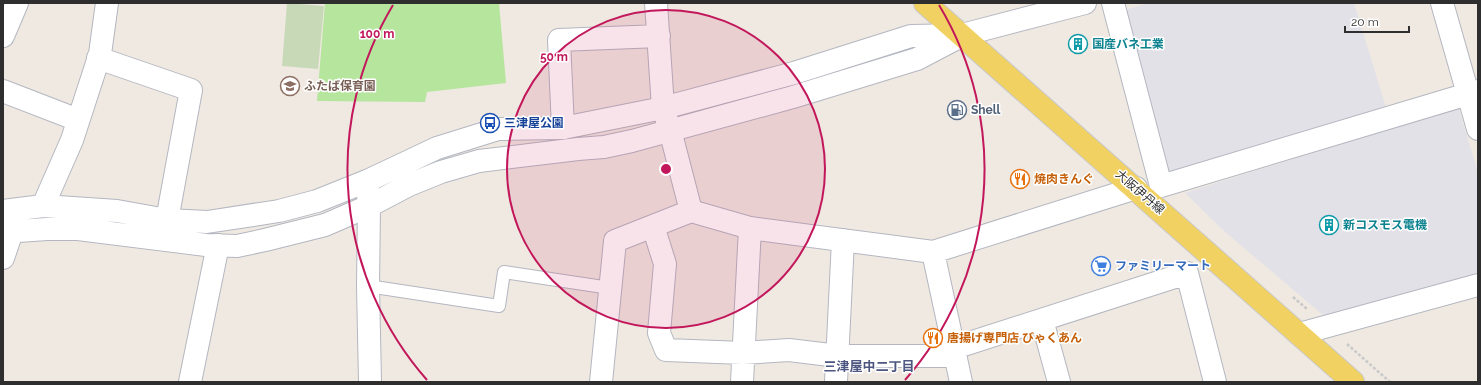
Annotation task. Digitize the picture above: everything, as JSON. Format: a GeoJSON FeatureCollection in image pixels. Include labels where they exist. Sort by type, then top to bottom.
{"type":"FeatureCollection","features":[{"type":"Feature","properties":{"kind":"main road","name":"大阪伊丹線"},"geometry":{"type":"LineString","coordinates":[[925,3],[1136,188],[1353,382]]}},
{"type":"Feature","properties":{"kind":"street"},"geometry":{"type":"LineString","coordinates":[[3,36],[17,3]]}},
{"type":"Feature","properties":{"kind":"street"},"geometry":{"type":"LineString","coordinates":[[43,206],[72,140],[98,58],[107,3]]}},
{"type":"Feature","properties":{"kind":"street"},"geometry":{"type":"LineString","coordinates":[[656,3],[663,108],[691,211]]}},
{"type":"Feature","properties":{"kind":"street"},"geometry":{"type":"LineString","coordinates":[[3,258],[11,210],[43,206],[117,212],[168,220],[208,222],[279,211],[317,201],[366,181],[437,148],[498,129],[563,128],[663,108],[794,72],[911,36],[962,35],[1085,3]]}},
{"type":"Feature","properties":{"kind":"street"},"geometry":{"type":"LineString","coordinates":[[1113,3],[1161,186],[1473,92]]}},
{"type":"Feature","properties":{"kind":"street"},"geometry":{"type":"LineString","coordinates":[[1442,3],[1473,92],[1478,129]]}},
{"type":"Feature","properties":{"kind":"street"},"geometry":{"type":"LineString","coordinates":[[7,232],[54,228],[78,229],[206,245],[237,246],[326,225],[369,206],[409,185],[441,172],[479,161],[578,149],[604,148],[792,97],[917,59],[962,35]]}},
{"type":"Feature","properties":{"kind":"street"},"geometry":{"type":"LineString","coordinates":[[563,128],[559,40],[659,36]]}},
{"type":"Feature","properties":{"kind":"street"},"geometry":{"type":"LineString","coordinates":[[98,58],[190,90],[168,220]]}},
{"type":"Feature","properties":{"kind":"street"},"geometry":{"type":"LineString","coordinates":[[3,91],[78,120]]}},
{"type":"Feature","properties":{"kind":"street"},"geometry":{"type":"LineString","coordinates":[[366,181],[369,206],[368,286],[370,382]]}},
{"type":"Feature","properties":{"kind":"street"},"geometry":{"type":"LineString","coordinates":[[601,382],[615,241],[691,211],[750,228],[933,252],[1136,188]]}},
{"type":"Feature","properties":{"kind":"street"},"geometry":{"type":"LineString","coordinates":[[653,226],[665,264],[659,333],[666,350],[743,353],[789,350],[838,356],[955,352],[1042,320],[1187,273],[1208,380]]}},
{"type":"Feature","properties":{"kind":"street"},"geometry":{"type":"LineString","coordinates":[[742,382],[750,228]]}},
{"type":"Feature","properties":{"kind":"street"},"geometry":{"type":"LineString","coordinates":[[836,382],[843,240]]}},
{"type":"Feature","properties":{"kind":"street"},"geometry":{"type":"LineString","coordinates":[[190,382],[218,245]]}},
{"type":"Feature","properties":{"kind":"street"},"geometry":{"type":"LineString","coordinates":[[933,252],[962,382]]}},
{"type":"Feature","properties":{"kind":"street"},"geometry":{"type":"LineString","coordinates":[[1299,334],[1478,285]]}},
{"type":"Feature","properties":{"kind":"street"},"geometry":{"type":"LineString","coordinates":[[1042,320],[1059,382]]}},
{"type":"Feature","properties":{"kind":"lane"},"geometry":{"type":"LineString","coordinates":[[368,286],[499,306],[504,272],[610,288]]}},
{"type":"Feature","properties":{"kind":"shaded area"},"geometry":{"type":"Polygon","coordinates":[[[1149,3],[1354,3],[1387,111],[1167,177],[1121,11],[1149,3]]]}},
{"type":"Feature","properties":{"kind":"shaded area"},"geometry":{"type":"Polygon","coordinates":[[[1458,107],[1478,172],[1478,275],[1324,316],[1224,231],[1185,193],[1458,107]]]}},
{"type":"Feature","properties":{"kind":"green space"},"geometry":{"type":"Polygon","coordinates":[[[287,3],[324,6],[318,69],[282,66],[287,3]]]}},
{"type":"Feature","properties":{"kind":"green space"},"geometry":{"type":"Polygon","coordinates":[[[325,3],[499,3],[506,83],[427,92],[425,102],[317,101],[325,3]]]}},
{"type":"Feature","properties":{"kind":"place","name":"国産バネ工業"},"geometry":{"type":"Point","coordinates":[1078,44]}},
{"type":"Feature","properties":{"kind":"place","name":"ふたば保育園"},"geometry":{"type":"Point","coordinates":[290,86]}},
{"type":"Feature","properties":{"kind":"place","name":"Shell"},"geometry":{"type":"Point","coordinates":[957,110]}},
{"type":"Feature","properties":{"kind":"place","name":"三津屋公園"},"geometry":{"type":"Point","coordinates":[490,123]}},
{"type":"Feature","properties":{"kind":"place","name":"焼肉きんぐ"},"geometry":{"type":"Point","coordinates":[1020,179]}},
{"type":"Feature","properties":{"kind":"place","name":"新コスモス電機"},"geometry":{"type":"Point","coordinates":[1329,225]}},
{"type":"Feature","properties":{"kind":"place","name":"ファミリーマート"},"geometry":{"type":"Point","coordinates":[1101,266]}},
{"type":"Feature","properties":{"kind":"place","name":"唐揚げ専門店 びゃくあん"},"geometry":{"type":"Point","coordinates":[933,338]}},
{"type":"Feature","properties":{"kind":"district","name":"三津屋中二丁目"},"geometry":{"type":"Point","coordinates":[869,366]}}]}
